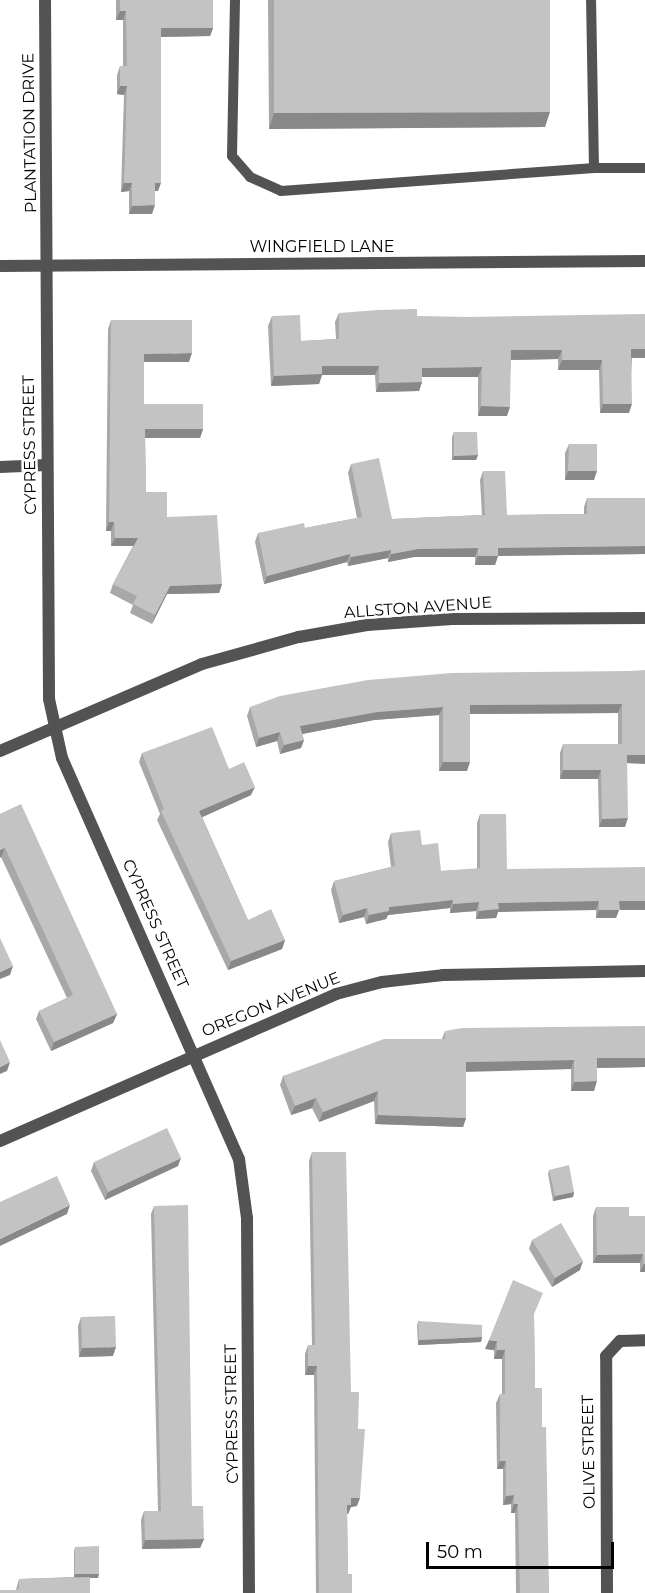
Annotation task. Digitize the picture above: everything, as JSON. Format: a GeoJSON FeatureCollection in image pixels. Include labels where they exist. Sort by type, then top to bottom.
{"type":"FeatureCollection","features":[{"type":"Feature","properties":{"kind":"street","name":"PLANTATION DRIVE"},"geometry":{"type":"LineString","coordinates":[[45,0],[45,266]]}},
{"type":"Feature","properties":{"kind":"street","name":"WINGFIELD LANE"},"geometry":{"type":"LineString","coordinates":[[0,266],[645,261]]}},
{"type":"Feature","properties":{"kind":"street","name":"CYPRESS STREET"},"geometry":{"type":"LineString","coordinates":[[45,266],[49,699],[62,758],[227,1127],[245,1188],[249,1593]]}},
{"type":"Feature","properties":{"kind":"street"},"geometry":{"type":"LineString","coordinates":[[0,467],[46,465]]}},
{"type":"Feature","properties":{"kind":"street","name":"ALLSTON AVENUE"},"geometry":{"type":"LineString","coordinates":[[0,752],[202,664],[299,637],[367,625],[452,619],[645,618]]}},
{"type":"Feature","properties":{"kind":"street","name":"OREGON AVENUE"},"geometry":{"type":"LineString","coordinates":[[0,1142],[298,1008],[382,982],[485,973],[645,971]]}},
{"type":"Feature","properties":{"kind":"street","name":"OLIVE STREET"},"geometry":{"type":"LineString","coordinates":[[607,1593],[606,1356],[620,1341],[645,1340]]}},
{"type":"Feature","properties":{"kind":"lane"},"geometry":{"type":"LineString","coordinates":[[235,0],[232,156],[250,177],[281,191],[594,168],[645,168]]}},
{"type":"Feature","properties":{"kind":"lane"},"geometry":{"type":"LineString","coordinates":[[591,0],[594,168]]}},
{"type":"Feature","properties":{"kind":"building"},"geometry":{"type":"Polygon","coordinates":[[[120,0],[213,0],[213,28],[161,28],[161,183],[155,183],[155,205],[132,206],[132,183],[124,183],[127,86],[120,86],[120,66],[127,66],[126,11],[120,11],[120,0]]]}},
{"type":"Feature","properties":{"kind":"building"},"geometry":{"type":"Polygon","coordinates":[[[274,0],[550,0],[550,112],[274,113],[274,0]]]}},
{"type":"Feature","properties":{"kind":"building"},"geometry":{"type":"Polygon","coordinates":[[[417,309],[417,316],[645,314],[645,349],[631,349],[632,404],[603,404],[602,360],[562,360],[562,350],[511,350],[510,407],[481,406],[482,367],[422,368],[422,382],[379,383],[379,366],[322,366],[322,374],[274,376],[272,316],[300,315],[301,341],[339,339],[339,313],[417,309]]]}},
{"type":"Feature","properties":{"kind":"building"},"geometry":{"type":"Polygon","coordinates":[[[111,320],[192,320],[192,353],[144,354],[144,404],[203,404],[203,429],[145,429],[146,492],[167,492],[167,517],[217,515],[222,584],[170,586],[155,615],[133,604],[137,596],[113,584],[138,538],[115,538],[114,522],[109,522],[111,320]]]}},
{"type":"Feature","properties":{"kind":"building"},"geometry":{"type":"Polygon","coordinates":[[[454,432],[477,432],[478,455],[454,456],[454,432]]]}},
{"type":"Feature","properties":{"kind":"building"},"geometry":{"type":"Polygon","coordinates":[[[569,444],[597,444],[597,471],[568,471],[569,444]]]}},
{"type":"Feature","properties":{"kind":"building"},"geometry":{"type":"Polygon","coordinates":[[[379,458],[392,519],[485,515],[483,471],[505,471],[507,515],[587,514],[587,498],[645,498],[645,546],[498,548],[498,556],[478,556],[478,548],[418,549],[391,554],[391,550],[351,557],[350,554],[267,576],[258,533],[304,523],[305,528],[362,517],[351,464],[379,458]]]}},
{"type":"Feature","properties":{"kind":"building"},"geometry":{"type":"Polygon","coordinates":[[[645,670],[645,755],[627,755],[628,818],[602,819],[601,770],[563,770],[563,744],[622,744],[622,704],[470,705],[470,762],[443,762],[443,707],[377,712],[300,726],[304,740],[284,745],[280,732],[259,738],[250,707],[280,696],[368,680],[452,673],[645,670]]]}},
{"type":"Feature","properties":{"kind":"building"},"geometry":{"type":"Polygon","coordinates":[[[212,727],[229,769],[244,762],[255,787],[199,811],[248,920],[271,909],[285,940],[231,961],[161,811],[164,809],[142,753],[212,727]]]}},
{"type":"Feature","properties":{"kind":"building"},"geometry":{"type":"Polygon","coordinates":[[[21,804],[117,1014],[54,1042],[39,1011],[73,995],[5,848],[0,850],[0,814],[21,804]]]}},
{"type":"Feature","properties":{"kind":"building"},"geometry":{"type":"Polygon","coordinates":[[[480,814],[506,814],[507,869],[645,867],[645,901],[619,901],[620,910],[599,910],[599,901],[498,903],[499,909],[479,911],[479,902],[453,904],[453,900],[389,907],[389,911],[369,915],[367,908],[343,915],[334,881],[395,866],[391,833],[420,830],[422,845],[438,843],[441,871],[480,868],[480,814]]]}},
{"type":"Feature","properties":{"kind":"building"},"geometry":{"type":"Polygon","coordinates":[[[0,938],[13,966],[0,972],[0,938]]]}},
{"type":"Feature","properties":{"kind":"building"},"geometry":{"type":"Polygon","coordinates":[[[645,1026],[645,1058],[597,1058],[597,1081],[574,1082],[574,1060],[466,1062],[466,1118],[378,1115],[378,1091],[323,1112],[316,1098],[295,1106],[283,1076],[384,1039],[445,1039],[445,1031],[462,1028],[645,1026]]]}},
{"type":"Feature","properties":{"kind":"building"},"geometry":{"type":"Polygon","coordinates":[[[0,1040],[10,1062],[0,1067],[0,1040]]]}},
{"type":"Feature","properties":{"kind":"building"},"geometry":{"type":"Polygon","coordinates":[[[167,1128],[181,1158],[108,1192],[94,1162],[167,1128]]]}},
{"type":"Feature","properties":{"kind":"building"},"geometry":{"type":"Polygon","coordinates":[[[312,1152],[346,1152],[351,1392],[359,1392],[358,1429],[365,1429],[360,1498],[351,1498],[351,1505],[347,1505],[348,1574],[352,1574],[352,1593],[319,1593],[317,1366],[308,1366],[308,1345],[315,1345],[312,1152]]]}},
{"type":"Feature","properties":{"kind":"building"},"geometry":{"type":"Polygon","coordinates":[[[569,1165],[574,1192],[555,1196],[549,1170],[569,1165]]]}},
{"type":"Feature","properties":{"kind":"building"},"geometry":{"type":"Polygon","coordinates":[[[57,1176],[70,1205],[0,1239],[0,1202],[57,1176]]]}},
{"type":"Feature","properties":{"kind":"building"},"geometry":{"type":"Polygon","coordinates":[[[188,1205],[192,1506],[203,1506],[204,1539],[145,1540],[144,1511],[161,1511],[154,1206],[188,1205]]]}},
{"type":"Feature","properties":{"kind":"building"},"geometry":{"type":"Polygon","coordinates":[[[596,1207],[629,1207],[629,1216],[645,1216],[645,1264],[643,1254],[597,1255],[596,1207]]]}},
{"type":"Feature","properties":{"kind":"building"},"geometry":{"type":"Polygon","coordinates":[[[561,1223],[583,1261],[555,1278],[532,1240],[561,1223]]]}},
{"type":"Feature","properties":{"kind":"building"},"geometry":{"type":"Polygon","coordinates":[[[513,1280],[543,1293],[534,1314],[535,1388],[542,1388],[542,1427],[546,1427],[549,1593],[520,1593],[518,1504],[514,1504],[514,1495],[506,1496],[506,1461],[500,1461],[500,1394],[505,1394],[505,1350],[497,1350],[497,1341],[489,1340],[513,1280]]]}},
{"type":"Feature","properties":{"kind":"building"},"geometry":{"type":"Polygon","coordinates":[[[115,1316],[116,1347],[82,1348],[81,1317],[115,1316]]]}},
{"type":"Feature","properties":{"kind":"building"},"geometry":{"type":"Polygon","coordinates":[[[418,1321],[482,1325],[482,1337],[419,1340],[418,1321]]]}},
{"type":"Feature","properties":{"kind":"building"},"geometry":{"type":"Polygon","coordinates":[[[99,1546],[99,1574],[75,1574],[75,1547],[99,1546]]]}},
{"type":"Feature","properties":{"kind":"building"},"geometry":{"type":"Polygon","coordinates":[[[90,1577],[90,1593],[0,1593],[0,1590],[19,1590],[19,1579],[90,1577]]]}}]}
